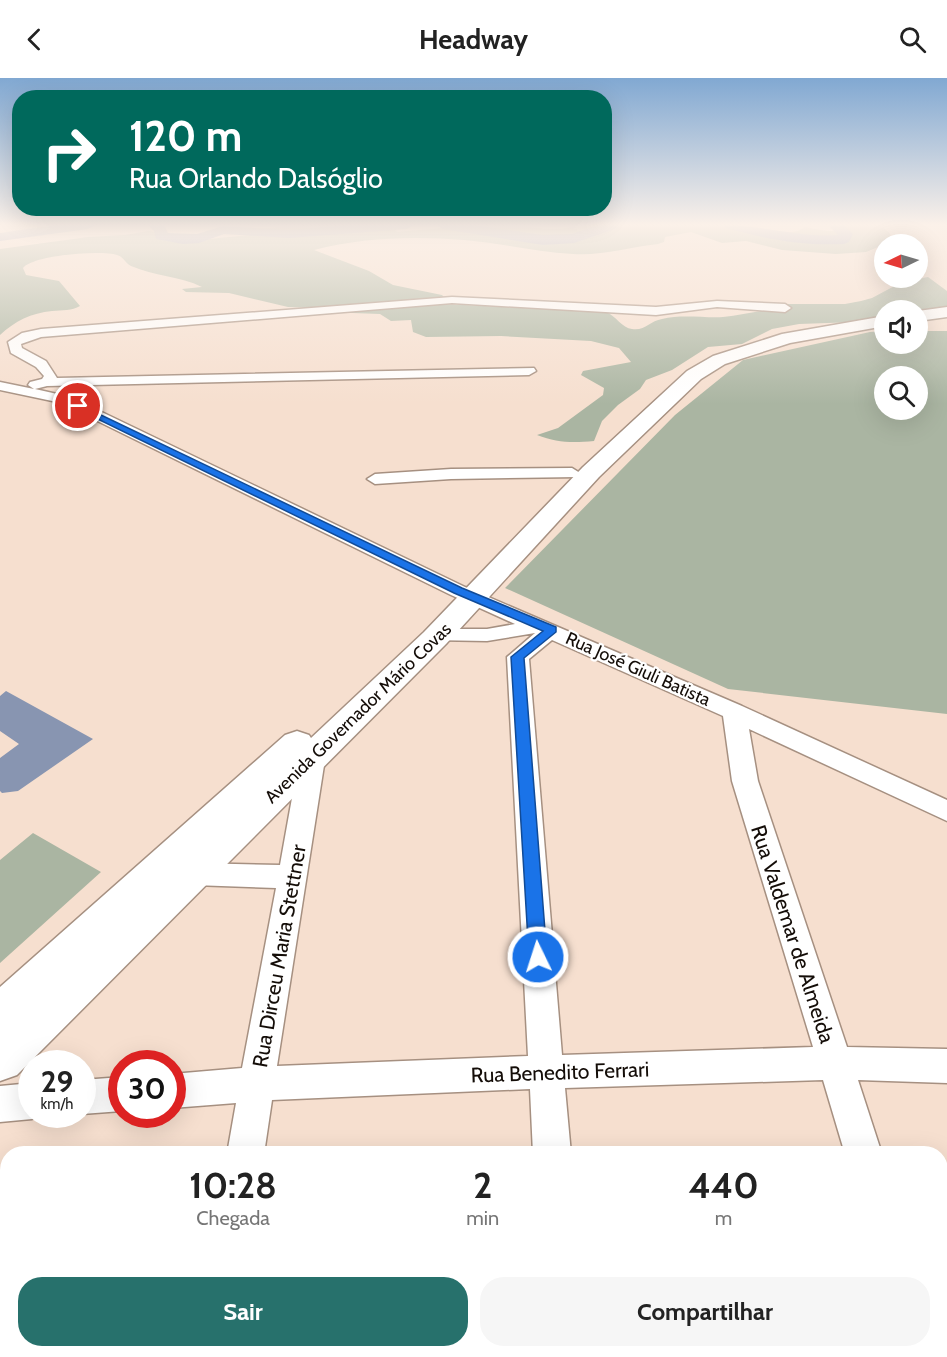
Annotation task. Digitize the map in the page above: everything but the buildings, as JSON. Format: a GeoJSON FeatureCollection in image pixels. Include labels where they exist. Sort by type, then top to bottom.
{"type":"FeatureCollection","features":[{"type":"Feature","properties":{"kind":"main road"},"geometry":{"type":"LineString","coordinates":[[928,315],[947,312]]}},
{"type":"Feature","properties":{"kind":"main road","name":"Avenida Governador Mário Covas"},"geometry":{"type":"LineString","coordinates":[[0,1016],[420,630],[466,594],[591,472],[698,373],[719,360],[788,338],[874,323]]}},
{"type":"Feature","properties":{"kind":"main road"},"geometry":{"type":"LineString","coordinates":[[466,594],[496,543],[662,387],[698,373]]}},
{"type":"Feature","properties":{"kind":"main road","name":"Avenida Governador Mário Covas"},"geometry":{"type":"LineString","coordinates":[[0,1059],[438,635],[466,594]]}},
{"type":"Feature","properties":{"kind":"street"},"geometry":{"type":"LineString","coordinates":[[47,382],[51,376],[41,364],[16,350],[14,342],[26,336],[41,333],[452,300],[656,311],[717,304],[785,308]]}},
{"type":"Feature","properties":{"kind":"street"},"geometry":{"type":"LineString","coordinates":[[21,390],[47,382],[529,371]]}},
{"type":"Feature","properties":{"kind":"street","name":"Rua José Giuli Batista"},"geometry":{"type":"LineString","coordinates":[[0,386],[78,406],[466,594],[734,712],[947,811]]}},
{"type":"Feature","properties":{"kind":"street"},"geometry":{"type":"LineString","coordinates":[[375,479],[451,474],[572,473]]}},
{"type":"Feature","properties":{"kind":"street"},"geometry":{"type":"LineString","coordinates":[[438,635],[510,633],[542,626]]}},
{"type":"Feature","properties":{"kind":"street"},"geometry":{"type":"LineString","coordinates":[[542,626],[518,657],[551,1146]]}},
{"type":"Feature","properties":{"kind":"street"},"geometry":{"type":"LineString","coordinates":[[476,635],[518,657]]}},
{"type":"Feature","properties":{"kind":"street","name":"Rua Valdemar de Almeida"},"geometry":{"type":"LineString","coordinates":[[734,712],[745,781],[861,1146]]}},
{"type":"Feature","properties":{"kind":"street","name":"Rua Dirceu Maria Stettner"},"geometry":{"type":"LineString","coordinates":[[246,1146],[312,759]]}},
{"type":"Feature","properties":{"kind":"street"},"geometry":{"type":"LineString","coordinates":[[193,874],[292,877]]}},
{"type":"Feature","properties":{"kind":"street","name":"Rua Benedito Ferrari"},"geometry":{"type":"LineString","coordinates":[[186,1089],[545,1072],[834,1063],[947,1066]]}},
{"type":"Feature","properties":{"kind":"street"},"geometry":{"type":"LineString","coordinates":[[0,1104],[18,1102]]}},
{"type":"Feature","properties":{"kind":"green space"},"geometry":{"type":"Polygon","coordinates":[[[0,285],[62,285],[80,306],[70,310],[44,312],[30,316],[0,335],[0,285]]]}},
{"type":"Feature","properties":{"kind":"green space"},"geometry":{"type":"Polygon","coordinates":[[[196,285],[392,285],[442,295],[444,297],[440,302],[444,304],[606,312],[632,329],[640,329],[658,320],[669,318],[723,317],[778,309],[769,304],[845,304],[872,298],[891,288],[928,288],[928,285],[938,285],[947,291],[947,306],[928,313],[928,300],[874,300],[874,321],[799,324],[772,329],[742,344],[708,347],[672,370],[646,380],[640,389],[618,405],[602,421],[594,441],[579,442],[558,441],[537,435],[558,428],[603,395],[604,388],[581,375],[583,371],[631,362],[619,348],[591,341],[501,336],[426,337],[413,332],[411,320],[391,321],[380,314],[326,312],[315,308],[288,307],[229,293],[186,292],[182,289],[202,287],[196,285]]]}},
{"type":"Feature","properties":{"kind":"green space"},"geometry":{"type":"Polygon","coordinates":[[[928,331],[947,331],[947,714],[728,689],[505,588],[675,415],[743,360],[874,332],[874,354],[928,354],[928,331]]]}},
{"type":"Feature","properties":{"kind":"green space"},"geometry":{"type":"Polygon","coordinates":[[[33,833],[101,872],[0,963],[0,860],[33,833]]]}},
{"type":"Feature","properties":{"kind":"water"},"geometry":{"type":"Polygon","coordinates":[[[6,691],[93,739],[18,791],[2,793],[0,791],[0,758],[19,744],[0,731],[0,696],[6,691]]]}},
{"type":"Feature","properties":{"kind":"route"},"geometry":{"type":"LineString","coordinates":[[78,406],[458,591],[551,630],[518,657],[538,957]]}}]}
